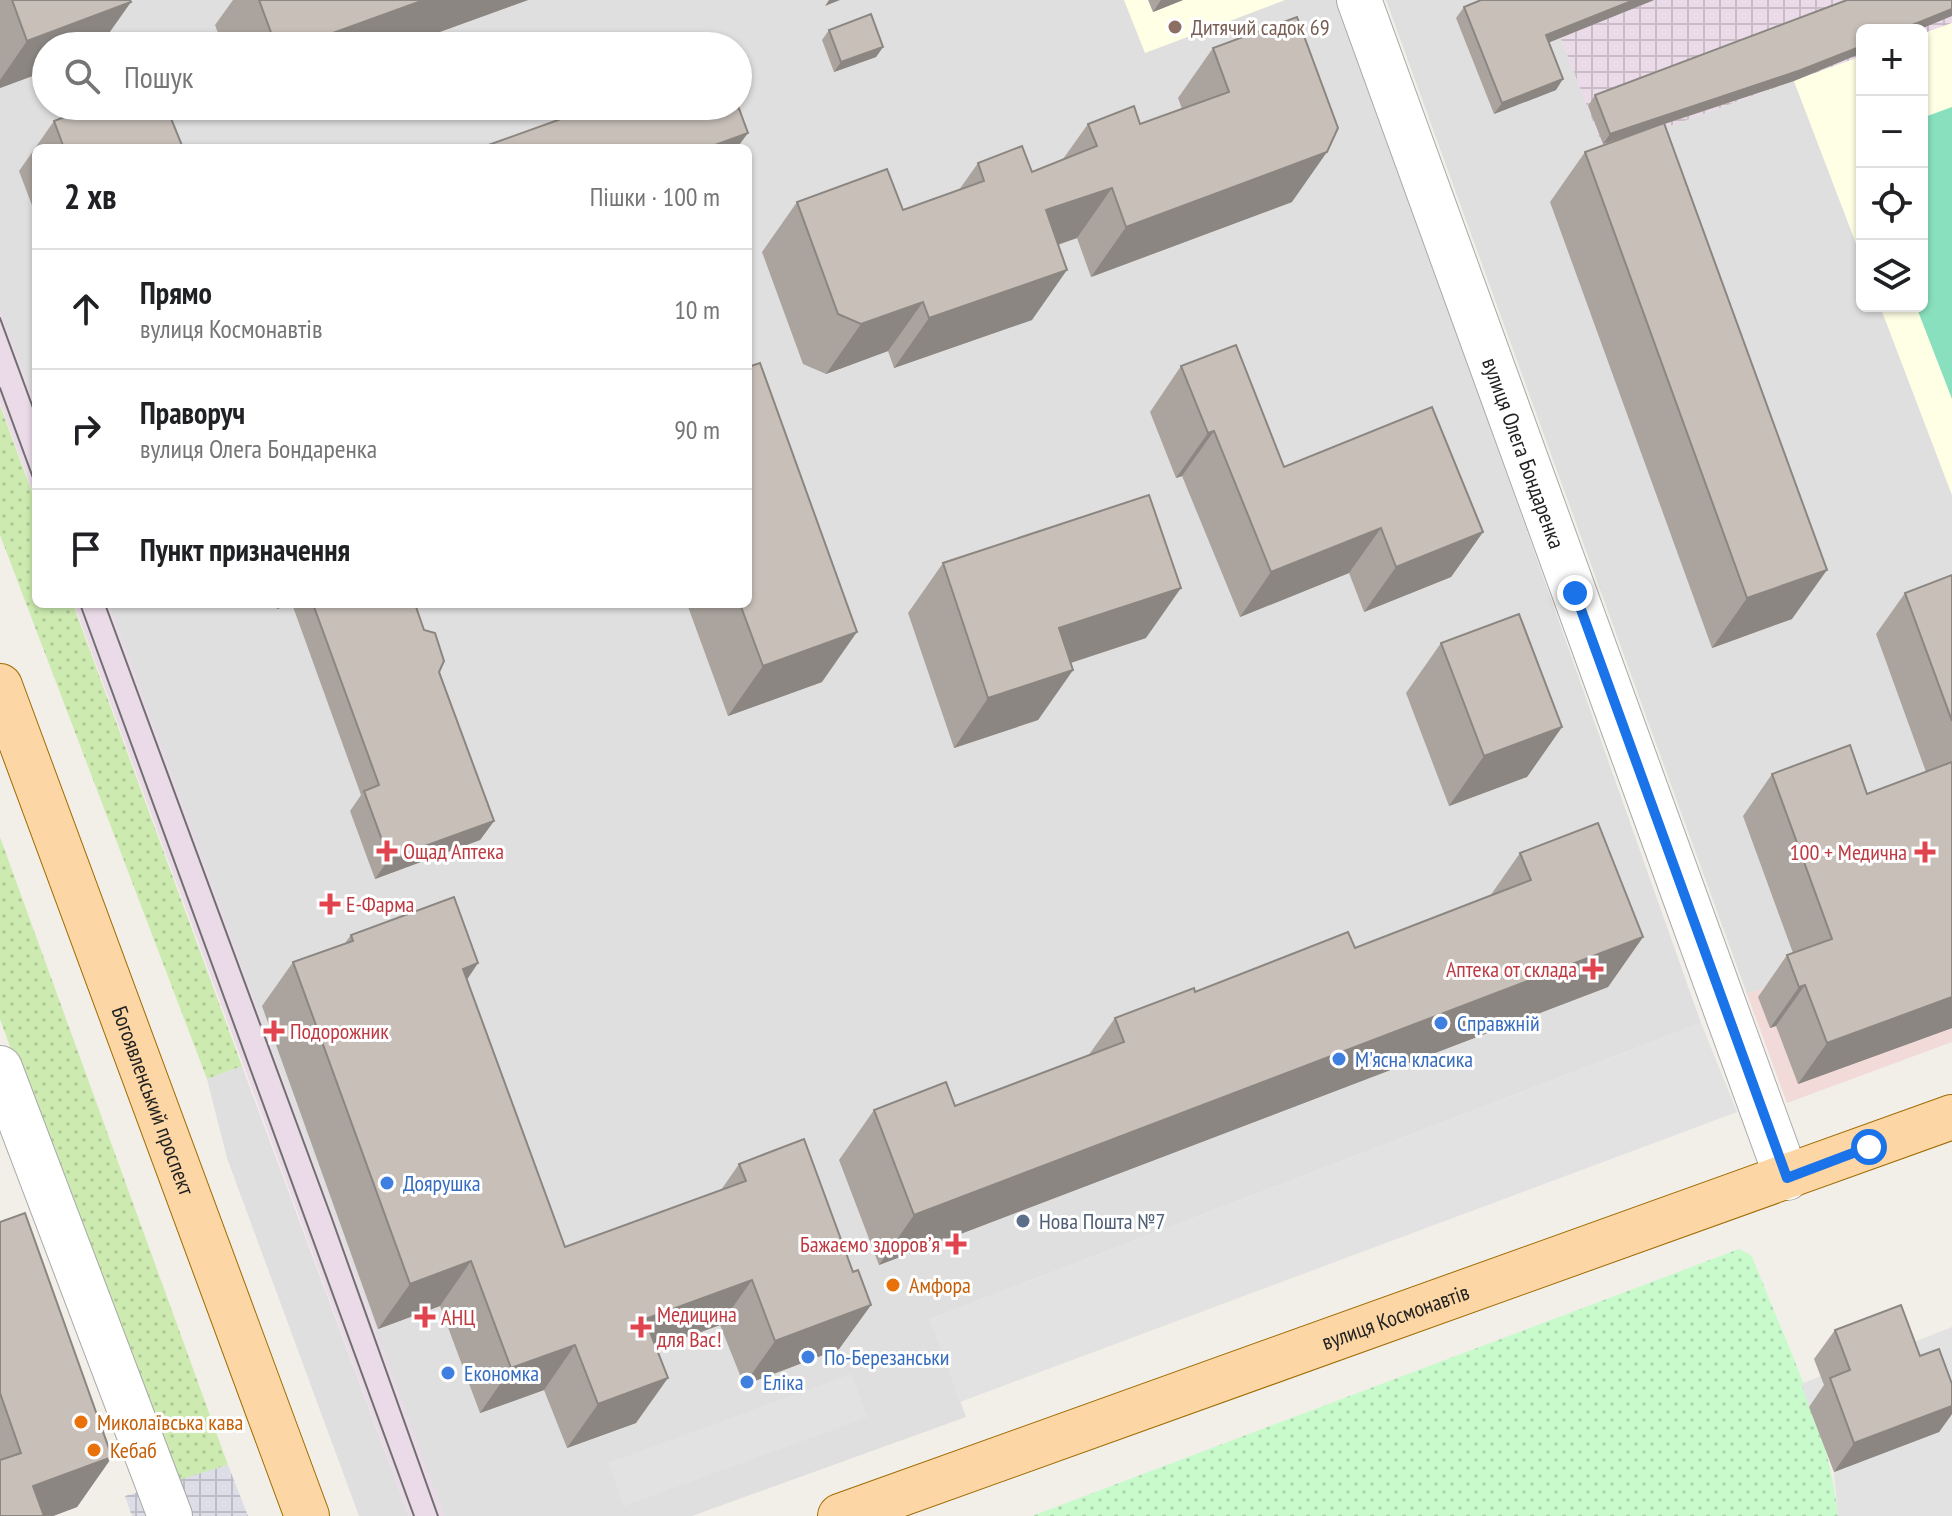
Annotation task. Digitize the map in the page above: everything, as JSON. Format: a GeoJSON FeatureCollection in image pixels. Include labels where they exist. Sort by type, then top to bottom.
{"type":"FeatureCollection","features":[{"type":"Feature","properties":{"kind":"main road","name":"Богоявленський проспект"},"geometry":{"type":"LineString","coordinates":[[0,686],[310,1510]]}},
{"type":"Feature","properties":{"kind":"main road","name":"вулиця Космонавтів"},"geometry":{"type":"LineString","coordinates":[[840,1516],[1952,1117]]}},
{"type":"Feature","properties":{"kind":"street","name":"вулиця Олега Бондаренка"},"geometry":{"type":"LineString","coordinates":[[1359,0],[1787,1178]]}},
{"type":"Feature","properties":{"kind":"street"},"geometry":{"type":"LineString","coordinates":[[0,1068],[170,1516]]}},
{"type":"Feature","properties":{"kind":"shaded area"},"geometry":{"type":"Polygon","coordinates":[[[0,0],[1339,0],[1701,1023],[930,1319],[966,1417],[692,1516],[418,1516],[101,608],[752,608],[752,144],[32,144],[32,417],[0,328],[0,0]]]}},
{"type":"Feature","properties":{"kind":"shaded area","name":"Дитячий садок 69"},"geometry":{"type":"Polygon","coordinates":[[[1124,0],[1285,0],[1145,53],[1124,0]]]}},
{"type":"Feature","properties":{"kind":"shaded area"},"geometry":{"type":"Polygon","coordinates":[[[1386,0],[1546,0],[1604,149],[1794,81],[1856,243],[1856,312],[1882,312],[1952,495],[1952,918],[1747,994],[1386,0]]]}},
{"type":"Feature","properties":{"kind":"shaded area"},"geometry":{"type":"Polygon","coordinates":[[[1546,0],[1952,0],[1952,23],[1928,32],[1928,24],[1856,24],[1856,58],[1604,150],[1546,0]]]}},
{"type":"Feature","properties":{"kind":"shaded area"},"geometry":{"type":"Polygon","coordinates":[[[1952,23],[1952,495],[1882,312],[1928,312],[1928,32],[1952,23]]]}},
{"type":"Feature","properties":{"kind":"shaded area"},"geometry":{"type":"Polygon","coordinates":[[[1856,58],[1856,243],[1794,81],[1856,58]]]}},
{"type":"Feature","properties":{"kind":"shaded area"},"geometry":{"type":"Polygon","coordinates":[[[0,309],[32,395],[32,490],[0,403],[0,309]]]}},
{"type":"Feature","properties":{"kind":"shaded area"},"geometry":{"type":"Polygon","coordinates":[[[75,608],[110,608],[444,1516],[409,1516],[75,608]]]}},
{"type":"Feature","properties":{"kind":"shaded area"},"geometry":{"type":"Polygon","coordinates":[[[1952,918],[1952,1042],[1787,1103],[1747,994],[1952,918]]]}},
{"type":"Feature","properties":{"kind":"shaded area"},"geometry":{"type":"Polygon","coordinates":[[[1701,1023],[1737,1112],[960,1402],[930,1319],[1701,1023]]]}},
{"type":"Feature","properties":{"kind":"shaded area"},"geometry":{"type":"Polygon","coordinates":[[[242,1066],[409,1516],[359,1516],[227,1158],[207,1079],[242,1066]]]}},
{"type":"Feature","properties":{"kind":"shaded area"},"geometry":{"type":"Polygon","coordinates":[[[1952,1327],[1952,1516],[1838,1516],[1834,1472],[1801,1384],[1821,1376],[1815,1359],[1888,1352],[1952,1327]]]}},
{"type":"Feature","properties":{"kind":"shaded area"},"geometry":{"type":"Polygon","coordinates":[[[851,1374],[868,1417],[624,1506],[608,1463],[851,1374]]]}},
{"type":"Feature","properties":{"kind":"shaded area"},"geometry":{"type":"Polygon","coordinates":[[[228,1465],[248,1516],[132,1516],[125,1496],[228,1465]]]}},
{"type":"Feature","properties":{"kind":"green space"},"geometry":{"type":"Polygon","coordinates":[[[1952,107],[1952,399],[1918,312],[1928,312],[1928,116],[1952,107]]]}},
{"type":"Feature","properties":{"kind":"green space"},"geometry":{"type":"Polygon","coordinates":[[[0,405],[32,492],[32,608],[74,608],[242,1066],[207,1079],[0,535],[0,405]]]}},
{"type":"Feature","properties":{"kind":"green space"},"geometry":{"type":"Polygon","coordinates":[[[0,837],[228,1465],[170,1483],[0,1019],[0,837]]]}},
{"type":"Feature","properties":{"kind":"green space"},"geometry":{"type":"Polygon","coordinates":[[[1739,1249],[1752,1256],[1804,1384],[1825,1450],[1838,1516],[1032,1516],[1739,1249]]]}},
{"type":"Feature","properties":{"kind":"building"},"geometry":{"type":"Polygon","coordinates":[[[12,0],[131,2],[51,32],[32,32],[32,39],[27,41],[12,0]]]}},
{"type":"Feature","properties":{"kind":"building"},"geometry":{"type":"Polygon","coordinates":[[[259,0],[424,0],[336,32],[271,32],[259,0]]]}},
{"type":"Feature","properties":{"kind":"building"},"geometry":{"type":"Polygon","coordinates":[[[1481,0],[1634,0],[1546,35],[1563,79],[1502,103],[1464,7],[1481,0]]]}},
{"type":"Feature","properties":{"kind":"building"},"geometry":{"type":"Polygon","coordinates":[[[1847,0],[1952,0],[1952,9],[1915,24],[1856,24],[1856,48],[1610,134],[1595,95],[1847,0]]]}},
{"type":"Feature","properties":{"kind":"building"},"geometry":{"type":"Polygon","coordinates":[[[871,14],[883,47],[841,62],[829,30],[871,14]]]}},
{"type":"Feature","properties":{"kind":"building"},"geometry":{"type":"Polygon","coordinates":[[[1297,17],[1338,128],[1327,152],[1126,227],[1112,188],[1046,210],[1067,270],[929,318],[923,302],[861,324],[838,314],[797,202],[887,169],[903,210],[984,181],[978,163],[1022,146],[1032,172],[1097,146],[1088,124],[1134,106],[1140,124],[1229,92],[1213,48],[1297,17]]]}},
{"type":"Feature","properties":{"kind":"building"},"geometry":{"type":"Polygon","coordinates":[[[172,120],[181,144],[63,144],[54,121],[172,120]]]}},
{"type":"Feature","properties":{"kind":"building"},"geometry":{"type":"Polygon","coordinates":[[[558,120],[743,120],[748,133],[718,144],[491,144],[558,120]]]}},
{"type":"Feature","properties":{"kind":"building"},"geometry":{"type":"Polygon","coordinates":[[[1664,123],[1827,570],[1747,598],[1585,152],[1664,123]]]}},
{"type":"Feature","properties":{"kind":"building"},"geometry":{"type":"Polygon","coordinates":[[[1236,345],[1284,467],[1432,407],[1483,532],[1396,567],[1381,528],[1271,572],[1214,431],[1208,433],[1181,366],[1236,345]]]}},
{"type":"Feature","properties":{"kind":"building"},"geometry":{"type":"Polygon","coordinates":[[[760,363],[857,632],[763,666],[741,608],[752,608],[752,366],[760,363]]]}},
{"type":"Feature","properties":{"kind":"building"},"geometry":{"type":"Polygon","coordinates":[[[1149,495],[1181,588],[1059,628],[1073,670],[988,698],[943,563],[1149,495]]]}},
{"type":"Feature","properties":{"kind":"building"},"geometry":{"type":"Polygon","coordinates":[[[1952,575],[1952,721],[1905,593],[1952,575]]]}},
{"type":"Feature","properties":{"kind":"building"},"geometry":{"type":"Polygon","coordinates":[[[314,608],[416,608],[424,630],[435,633],[444,661],[439,672],[494,821],[389,859],[364,791],[379,785],[314,608]]]}},
{"type":"Feature","properties":{"kind":"building"},"geometry":{"type":"Polygon","coordinates":[[[1519,614],[1562,727],[1484,756],[1441,643],[1519,614]]]}},
{"type":"Feature","properties":{"kind":"building"},"geometry":{"type":"Polygon","coordinates":[[[1850,745],[1867,794],[1952,762],[1952,997],[1827,1043],[1805,985],[1799,987],[1787,955],[1832,939],[1772,774],[1850,745]]]}},
{"type":"Feature","properties":{"kind":"building"},"geometry":{"type":"Polygon","coordinates":[[[1598,823],[1643,937],[914,1215],[874,1110],[946,1082],[955,1106],[1124,1042],[1115,1018],[1194,988],[1195,992],[1348,932],[1355,948],[1531,880],[1520,853],[1598,823]]]}},
{"type":"Feature","properties":{"kind":"building"},"geometry":{"type":"Polygon","coordinates":[[[454,897],[478,963],[463,969],[565,1247],[746,1181],[739,1164],[804,1139],[853,1272],[858,1270],[871,1305],[775,1341],[752,1280],[645,1319],[668,1378],[598,1404],[575,1345],[511,1368],[471,1261],[410,1284],[293,962],[353,941],[351,935],[454,897]]]}},
{"type":"Feature","properties":{"kind":"building"},"geometry":{"type":"Polygon","coordinates":[[[25,1213],[112,1457],[33,1486],[44,1516],[0,1516],[0,1460],[21,1453],[0,1393],[0,1222],[25,1213]]]}},
{"type":"Feature","properties":{"kind":"building"},"geometry":{"type":"Polygon","coordinates":[[[1901,1305],[1920,1356],[1939,1349],[1952,1384],[1952,1406],[1854,1443],[1830,1378],[1850,1370],[1835,1330],[1901,1305]]]}},
{"type":"Feature","properties":{"kind":"tram line"},"geometry":{"type":"LineString","coordinates":[[0,318],[32,405]]}},
{"type":"Feature","properties":{"kind":"tram line"},"geometry":{"type":"LineString","coordinates":[[0,388],[32,475]]}},
{"type":"Feature","properties":{"kind":"tram line"},"geometry":{"type":"LineString","coordinates":[[81,608],[414,1516]]}},
{"type":"Feature","properties":{"kind":"tram line"},"geometry":{"type":"LineString","coordinates":[[106,608],[438,1516]]}},
{"type":"Feature","properties":{"kind":"place","name":"Дитячий садок 69"},"geometry":{"type":"Point","coordinates":[1175,27]}},
{"type":"Feature","properties":{"kind":"place","name":"Ощад Аптека"},"geometry":{"type":"Point","coordinates":[387,851]}},
{"type":"Feature","properties":{"kind":"place","name":"100 + Медична"},"geometry":{"type":"Point","coordinates":[1925,852]}},
{"type":"Feature","properties":{"kind":"place","name":"Е-Фарма"},"geometry":{"type":"Point","coordinates":[330,904]}},
{"type":"Feature","properties":{"kind":"place","name":"Аптека от склада"},"geometry":{"type":"Point","coordinates":[1593,969]}},
{"type":"Feature","properties":{"kind":"place","name":"Справжній"},"geometry":{"type":"Point","coordinates":[1441,1023]}},
{"type":"Feature","properties":{"kind":"place","name":"Подорожник"},"geometry":{"type":"Point","coordinates":[274,1031]}},
{"type":"Feature","properties":{"kind":"place","name":"М'ясна класика"},"geometry":{"type":"Point","coordinates":[1339,1059]}},
{"type":"Feature","properties":{"kind":"place","name":"Доярушка"},"geometry":{"type":"Point","coordinates":[387,1183]}},
{"type":"Feature","properties":{"kind":"place","name":"Нова Пошта №7"},"geometry":{"type":"Point","coordinates":[1023,1221]}},
{"type":"Feature","properties":{"kind":"place","name":"Бажаємо здоровʼя"},"geometry":{"type":"Point","coordinates":[956,1244]}},
{"type":"Feature","properties":{"kind":"place","name":"Амфора"},"geometry":{"type":"Point","coordinates":[893,1285]}},
{"type":"Feature","properties":{"kind":"place","name":"АНЦ"},"geometry":{"type":"Point","coordinates":[425,1317]}},
{"type":"Feature","properties":{"kind":"place","name":"Медицина для Вас!"},"geometry":{"type":"Point","coordinates":[641,1327]}},
{"type":"Feature","properties":{"kind":"place","name":"По-Березанськи"},"geometry":{"type":"Point","coordinates":[808,1357]}},
{"type":"Feature","properties":{"kind":"place","name":"Економка"},"geometry":{"type":"Point","coordinates":[448,1373]}},
{"type":"Feature","properties":{"kind":"place","name":"Еліка"},"geometry":{"type":"Point","coordinates":[747,1382]}},
{"type":"Feature","properties":{"kind":"place","name":"Миколаївська кава"},"geometry":{"type":"Point","coordinates":[81,1422]}},
{"type":"Feature","properties":{"kind":"place","name":"Кебаб"},"geometry":{"type":"Point","coordinates":[94,1450]}},
{"type":"Feature","properties":{"kind":"route"},"geometry":{"type":"LineString","coordinates":[[1575,593],[1787,1178],[1869,1147]]}}]}
